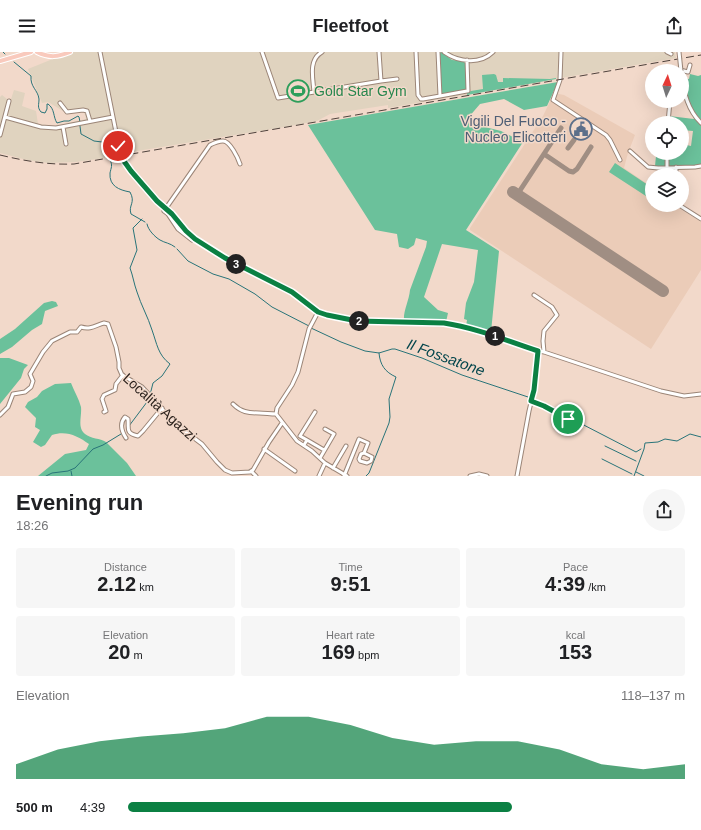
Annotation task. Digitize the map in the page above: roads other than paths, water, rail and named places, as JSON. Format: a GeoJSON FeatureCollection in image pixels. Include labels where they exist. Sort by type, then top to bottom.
{"type":"FeatureCollection","features":[{"type":"Feature","properties":{"kind":"main road"},"geometry":{"type":"LineString","coordinates":[[0,61],[31,52]]}},
{"type":"Feature","properties":{"kind":"main road"},"geometry":{"type":"LineString","coordinates":[[37,52],[52,57],[61,56],[70,52]]}},
{"type":"Feature","properties":{"kind":"street"},"geometry":{"type":"LineString","coordinates":[[100,52],[121,157],[157,201],[186,231],[201,243],[225,258],[292,292],[318,312],[357,321],[444,323],[454,325],[486,332],[538,351],[662,391],[684,396],[701,394]]}},
{"type":"Feature","properties":{"kind":"street"},"geometry":{"type":"LineString","coordinates":[[262,52],[278,98],[397,79]]}},
{"type":"Feature","properties":{"kind":"street"},"geometry":{"type":"LineString","coordinates":[[312,52],[316,57]]}},
{"type":"Feature","properties":{"kind":"street"},"geometry":{"type":"LineString","coordinates":[[314,92],[312,66],[316,57],[322,52]]}},
{"type":"Feature","properties":{"kind":"street"},"geometry":{"type":"LineString","coordinates":[[379,52],[381,82]]}},
{"type":"Feature","properties":{"kind":"street"},"geometry":{"type":"LineString","coordinates":[[416,52],[419,97],[423,99],[468,91],[467,60]]}},
{"type":"Feature","properties":{"kind":"street"},"geometry":{"type":"LineString","coordinates":[[438,52],[440,96]]}},
{"type":"Feature","properties":{"kind":"street"},"geometry":{"type":"LineString","coordinates":[[444,52],[455,59],[467,60],[481,60],[493,52]]}},
{"type":"Feature","properties":{"kind":"street"},"geometry":{"type":"LineString","coordinates":[[561,52],[560,80],[553,100],[606,136],[610,140],[620,160]]}},
{"type":"Feature","properties":{"kind":"street"},"geometry":{"type":"LineString","coordinates":[[667,52],[671,54]]}},
{"type":"Feature","properties":{"kind":"street"},"geometry":{"type":"LineString","coordinates":[[679,52],[680,64]]}},
{"type":"Feature","properties":{"kind":"street"},"geometry":{"type":"LineString","coordinates":[[0,136],[9,101]]}},
{"type":"Feature","properties":{"kind":"street"},"geometry":{"type":"LineString","coordinates":[[60,102],[67,112],[87,111],[90,121]]}},
{"type":"Feature","properties":{"kind":"street"},"geometry":{"type":"LineString","coordinates":[[689,106],[701,123]]}},
{"type":"Feature","properties":{"kind":"street"},"geometry":{"type":"LineString","coordinates":[[5,117],[41,127],[63,128],[112,117]]}},
{"type":"Feature","properties":{"kind":"street"},"geometry":{"type":"LineString","coordinates":[[63,128],[66,144]]}},
{"type":"Feature","properties":{"kind":"street"},"geometry":{"type":"LineString","coordinates":[[165,210],[210,145],[223,141],[226,142],[235,152],[240,164]]}},
{"type":"Feature","properties":{"kind":"street"},"geometry":{"type":"LineString","coordinates":[[630,151],[648,167],[701,166]]}},
{"type":"Feature","properties":{"kind":"street"},"geometry":{"type":"LineString","coordinates":[[667,160],[667,167]]}},
{"type":"Feature","properties":{"kind":"street"},"geometry":{"type":"LineString","coordinates":[[165,210],[180,232],[192,240]]}},
{"type":"Feature","properties":{"kind":"street"},"geometry":{"type":"LineString","coordinates":[[689,211],[701,219]]}},
{"type":"Feature","properties":{"kind":"street"},"geometry":{"type":"LineString","coordinates":[[174,224],[178,221]]}},
{"type":"Feature","properties":{"kind":"street"},"geometry":{"type":"LineString","coordinates":[[534,295],[552,307],[557,315],[544,331],[544,352]]}},
{"type":"Feature","properties":{"kind":"street"},"geometry":{"type":"LineString","coordinates":[[318,312],[309,329],[298,372],[292,385],[277,408],[276,414],[294,438],[325,463],[345,476],[359,439],[368,443],[364,453]]}},
{"type":"Feature","properties":{"kind":"street","name":"Località Agazzi"},"geometry":{"type":"LineString","coordinates":[[0,415],[8,407],[13,394],[25,392],[32,387],[33,381],[30,374],[52,341],[70,332],[76,332],[81,327],[87,328],[104,323],[108,324],[120,362],[119,368],[123,375],[142,387],[174,423],[202,444],[228,474],[251,472]]}},
{"type":"Feature","properties":{"kind":"street"},"geometry":{"type":"LineString","coordinates":[[517,476],[534,390],[538,351]]}},
{"type":"Feature","properties":{"kind":"street"},"geometry":{"type":"LineString","coordinates":[[104,412],[106,411],[102,399],[104,395],[115,390],[116,384],[123,375]]}},
{"type":"Feature","properties":{"kind":"street"},"geometry":{"type":"LineString","coordinates":[[531,401],[568,419]]}},
{"type":"Feature","properties":{"kind":"street"},"geometry":{"type":"LineString","coordinates":[[233,404],[243,412],[276,414]]}},
{"type":"Feature","properties":{"kind":"street"},"geometry":{"type":"LineString","coordinates":[[126,438],[121,428],[122,421],[125,417],[128,420],[127,429],[129,432],[138,436],[162,408]]}},
{"type":"Feature","properties":{"kind":"street"},"geometry":{"type":"LineString","coordinates":[[315,412],[300,436],[324,450]]}},
{"type":"Feature","properties":{"kind":"street"},"geometry":{"type":"LineString","coordinates":[[256,476],[251,472],[282,423]]}},
{"type":"Feature","properties":{"kind":"street"},"geometry":{"type":"LineString","coordinates":[[320,458],[334,434],[325,429]]}},
{"type":"Feature","properties":{"kind":"street"},"geometry":{"type":"LineString","coordinates":[[304,445],[307,440]]}},
{"type":"Feature","properties":{"kind":"street"},"geometry":{"type":"LineString","coordinates":[[333,468],[346,446]]}},
{"type":"Feature","properties":{"kind":"street"},"geometry":{"type":"LineString","coordinates":[[264,450],[295,471]]}},
{"type":"Feature","properties":{"kind":"street"},"geometry":{"type":"LineString","coordinates":[[319,476],[325,463]]}},
{"type":"Feature","properties":{"kind":"street"},"geometry":{"type":"LineString","coordinates":[[470,476],[479,474],[487,476]]}},
{"type":"Feature","properties":{"kind":"waterway","name":"Il Fossatone"},"geometry":{"type":"LineString","coordinates":[[14,62],[31,76],[32,83],[39,99],[39,107],[41,112],[45,113],[48,104],[52,108],[57,123],[69,121],[78,116],[80,122]]}},
{"type":"Feature","properties":{"kind":"waterway","name":"Il Fossatone"},"geometry":{"type":"LineString","coordinates":[[80,126],[81,134],[94,141],[102,142],[108,150],[109,157]]}},
{"type":"Feature","properties":{"kind":"waterway","name":"Il Fossatone"},"geometry":{"type":"LineString","coordinates":[[110,160],[112,165],[110,173],[111,181],[119,189],[130,192],[132,196],[130,208],[131,214],[145,222]]}},
{"type":"Feature","properties":{"kind":"waterway"},"geometry":{"type":"LineString","coordinates":[[142,219],[133,228],[137,250],[130,268],[158,349],[166,361],[170,364],[162,376],[153,383],[150,395]]}},
{"type":"Feature","properties":{"kind":"waterway","name":"Il Fossatone"},"geometry":{"type":"LineString","coordinates":[[147,224],[150,231],[156,237],[175,247]]}},
{"type":"Feature","properties":{"kind":"waterway","name":"Il Fossatone"},"geometry":{"type":"LineString","coordinates":[[177,249],[188,261],[213,274],[229,279],[255,294],[272,307],[309,326]]}},
{"type":"Feature","properties":{"kind":"waterway","name":"Il Fossatone"},"geometry":{"type":"LineString","coordinates":[[311,328],[365,351],[379,353],[395,349],[422,358],[462,375],[528,397]]}},
{"type":"Feature","properties":{"kind":"waterway"},"geometry":{"type":"LineString","coordinates":[[366,476],[369,473],[389,423],[389,399],[396,377],[384,368],[379,353]]}},
{"type":"Feature","properties":{"kind":"waterway"},"geometry":{"type":"LineString","coordinates":[[129,426],[150,398]]}},
{"type":"Feature","properties":{"kind":"waterway","name":"Il Fossatone"},"geometry":{"type":"LineString","coordinates":[[545,405],[636,452],[641,449]]}},
{"type":"Feature","properties":{"kind":"waterway"},"geometry":{"type":"LineString","coordinates":[[46,476],[52,473],[68,471],[75,468],[93,449],[121,434]]}},
{"type":"Feature","properties":{"kind":"waterway","name":"Il Fossatone"},"geometry":{"type":"LineString","coordinates":[[634,476],[645,443],[658,442],[665,439],[677,441],[690,434],[701,437]]}},
{"type":"Feature","properties":{"kind":"waterway"},"geometry":{"type":"LineString","coordinates":[[605,446],[636,461]]}},
{"type":"Feature","properties":{"kind":"waterway"},"geometry":{"type":"LineString","coordinates":[[602,459],[632,474]]}},
{"type":"Feature","properties":{"kind":"waterway"},"geometry":{"type":"LineString","coordinates":[[244,471],[251,470],[253,467]]}},
{"type":"Feature","properties":{"kind":"waterway"},"geometry":{"type":"LineString","coordinates":[[71,471],[72,476]]}},
{"type":"Feature","properties":{"kind":"waterway"},"geometry":{"type":"LineString","coordinates":[[636,472],[644,476]]}},
{"type":"Feature","properties":{"kind":"railway"},"geometry":{"type":"LineString","coordinates":[[0,155],[37,162],[74,164],[701,55]]}},
{"type":"Feature","properties":{"kind":"place","name":"Gold Star Gym"},"geometry":{"type":"Point","coordinates":[298,91]}},
{"type":"Feature","properties":{"kind":"place","name":"Vigili Del Fuoco - Nucleo Elicotteri"},"geometry":{"type":"Point","coordinates":[581,129]}}]}
